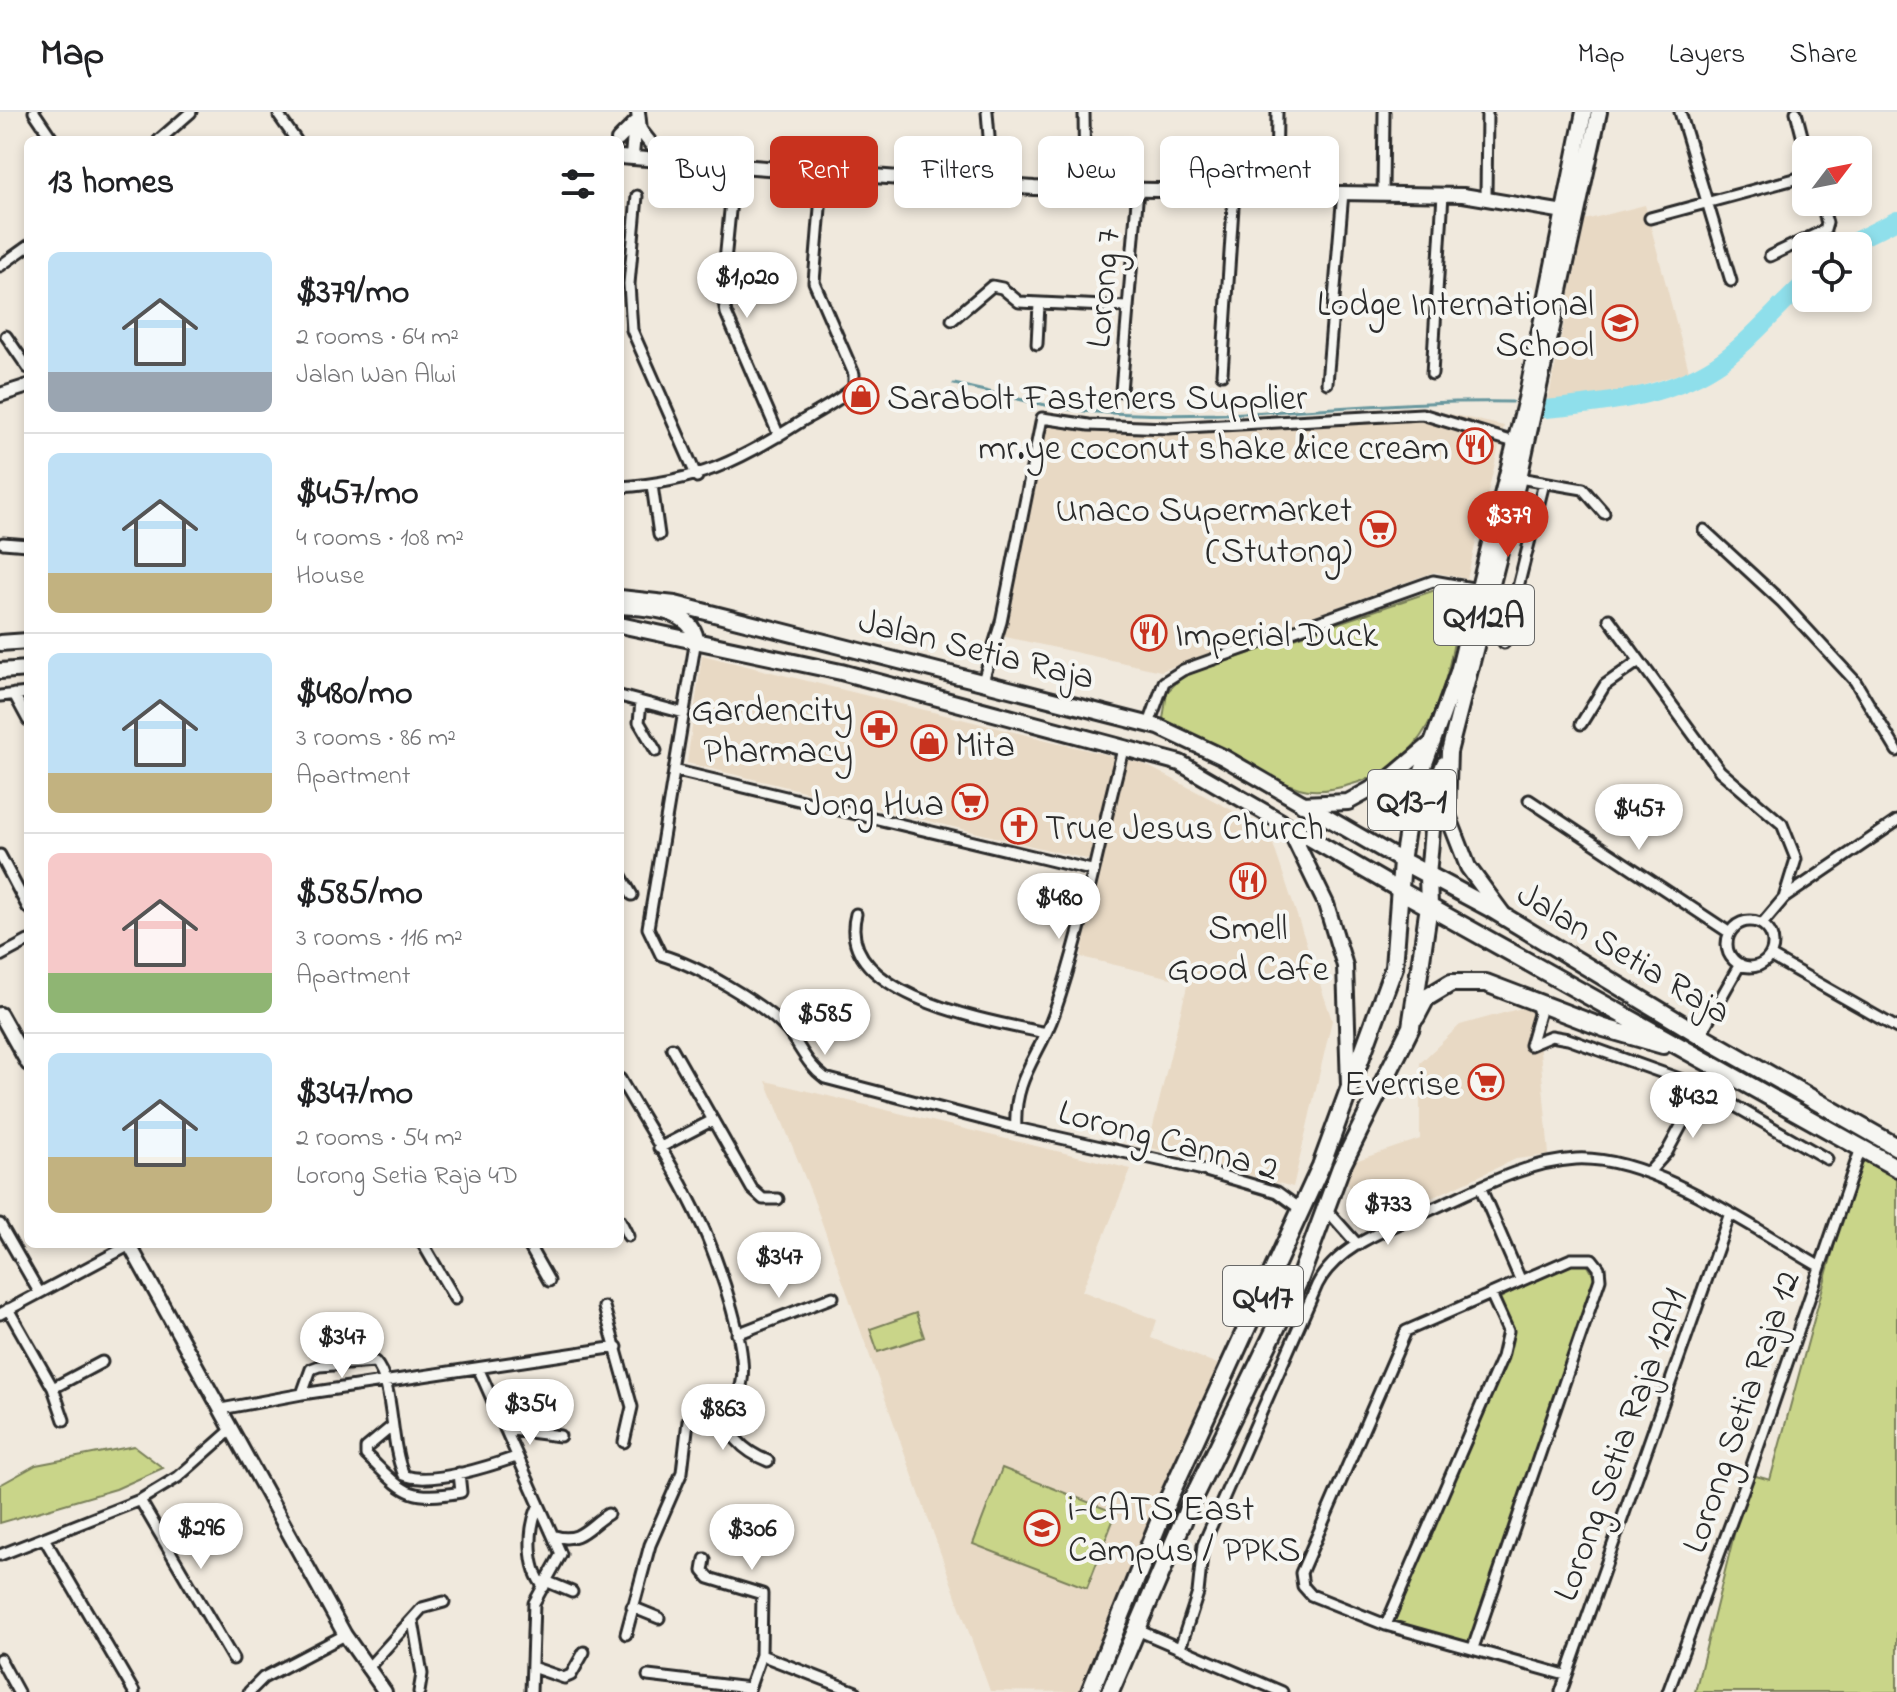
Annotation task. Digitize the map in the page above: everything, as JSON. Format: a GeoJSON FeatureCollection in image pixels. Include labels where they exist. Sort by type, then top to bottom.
{"type":"FeatureCollection","features":[{"type":"Feature","properties":{"kind":"highway","name":"Jalan Setia Raja"},"geometry":{"type":"LineString","coordinates":[[1402,861],[1505,917],[1700,1035],[1897,1147]]}},
{"type":"Feature","properties":{"kind":"highway","name":"Q417"},"geometry":{"type":"LineString","coordinates":[[1090,1692],[1218,1388],[1303,1211],[1349,1090],[1394,967],[1402,861]]}},
{"type":"Feature","properties":{"kind":"highway","name":"Q417"},"geometry":{"type":"LineString","coordinates":[[1110,1692],[1192,1500],[1298,1283],[1341,1167],[1411,1027],[1429,906],[1428,876]]}},
{"type":"Feature","properties":{"kind":"highway","name":"Jalan Setia Raja"},"geometry":{"type":"LineString","coordinates":[[1399,890],[1897,1168]]}},
{"type":"Feature","properties":{"kind":"highway"},"geometry":{"type":"LineString","coordinates":[[1411,1027],[1426,998],[1451,983],[1486,983],[1604,1028],[1691,1053]]}},
{"type":"Feature","properties":{"kind":"main road"},"geometry":{"type":"LineString","coordinates":[[1570,213],[1584,112]]}},
{"type":"Feature","properties":{"kind":"main road","name":"Q112A"},"geometry":{"type":"LineString","coordinates":[[1449,752],[1519,478],[1529,407],[1570,213],[1599,112]]}},
{"type":"Feature","properties":{"kind":"main road"},"geometry":{"type":"LineString","coordinates":[[1302,804],[1348,802],[1388,780],[1433,741],[1458,672],[1514,442],[1529,407]]}},
{"type":"Feature","properties":{"kind":"main road","name":"Jalan Setia Raja"},"geometry":{"type":"LineString","coordinates":[[624,598],[675,604],[1149,724],[1223,757],[1402,861]]}},
{"type":"Feature","properties":{"kind":"main road"},"geometry":{"type":"LineString","coordinates":[[624,607],[682,616],[691,623],[696,639]]}},
{"type":"Feature","properties":{"kind":"main road"},"geometry":{"type":"LineString","coordinates":[[624,617],[634,618],[641,628]]}},
{"type":"Feature","properties":{"kind":"main road","name":"Jalan Setia Raja"},"geometry":{"type":"LineString","coordinates":[[624,626],[696,639],[1035,722],[1180,763],[1399,890]]}},
{"type":"Feature","properties":{"kind":"main road"},"geometry":{"type":"LineString","coordinates":[[0,643],[24,641]]}},
{"type":"Feature","properties":{"kind":"main road"},"geometry":{"type":"LineString","coordinates":[[0,671],[24,669]]}},
{"type":"Feature","properties":{"kind":"main road"},"geometry":{"type":"LineString","coordinates":[[983,681],[985,701],[1035,722]]}},
{"type":"Feature","properties":{"kind":"main road","name":"Q13-1"},"geometry":{"type":"LineString","coordinates":[[1402,861],[1412,799],[1433,741]]}},
{"type":"Feature","properties":{"kind":"main road"},"geometry":{"type":"LineString","coordinates":[[1428,876],[1436,784],[1449,752]]}},
{"type":"Feature","properties":{"kind":"main road"},"geometry":{"type":"LineString","coordinates":[[1449,752],[1447,813],[1474,876],[1505,917]]}},
{"type":"Feature","properties":{"kind":"main road"},"geometry":{"type":"LineString","coordinates":[[1289,828],[1326,904],[1345,966],[1349,1090]]}},
{"type":"Feature","properties":{"kind":"street"},"geometry":{"type":"LineString","coordinates":[[34,112],[50,136]]}},
{"type":"Feature","properties":{"kind":"street"},"geometry":{"type":"LineString","coordinates":[[164,136],[191,112]]}},
{"type":"Feature","properties":{"kind":"street"},"geometry":{"type":"LineString","coordinates":[[987,112],[989,136]]}},
{"type":"Feature","properties":{"kind":"street"},"geometry":{"type":"LineString","coordinates":[[1084,112],[1084,136]]}},
{"type":"Feature","properties":{"kind":"street"},"geometry":{"type":"LineString","coordinates":[[1277,112],[1277,136]]}},
{"type":"Feature","properties":{"kind":"street"},"geometry":{"type":"LineString","coordinates":[[1383,191],[1384,112]]}},
{"type":"Feature","properties":{"kind":"street"},"geometry":{"type":"LineString","coordinates":[[1486,197],[1487,112]]}},
{"type":"Feature","properties":{"kind":"street"},"geometry":{"type":"LineString","coordinates":[[1680,112],[1731,281]]}},
{"type":"Feature","properties":{"kind":"street"},"geometry":{"type":"LineString","coordinates":[[1796,112],[1802,136]]}},
{"type":"Feature","properties":{"kind":"street"},"geometry":{"type":"LineString","coordinates":[[279,116],[293,136]]}},
{"type":"Feature","properties":{"kind":"street"},"geometry":{"type":"LineString","coordinates":[[621,136],[637,118]]}},
{"type":"Feature","properties":{"kind":"street"},"geometry":{"type":"LineString","coordinates":[[637,118],[626,157],[648,158]]}},
{"type":"Feature","properties":{"kind":"street"},"geometry":{"type":"LineString","coordinates":[[637,118],[640,130],[648,140]]}},
{"type":"Feature","properties":{"kind":"street"},"geometry":{"type":"LineString","coordinates":[[1650,218],[1792,180]]}},
{"type":"Feature","properties":{"kind":"street"},"geometry":{"type":"LineString","coordinates":[[1339,192],[1383,191],[1486,197],[1570,213]]}},
{"type":"Feature","properties":{"kind":"street"},"geometry":{"type":"LineString","coordinates":[[1327,383],[1343,192]]}},
{"type":"Feature","properties":{"kind":"street"},"geometry":{"type":"LineString","coordinates":[[1432,374],[1443,194]]}},
{"type":"Feature","properties":{"kind":"street"},"geometry":{"type":"LineString","coordinates":[[637,196],[629,284],[632,330],[697,477]]}},
{"type":"Feature","properties":{"kind":"street"},"geometry":{"type":"LineString","coordinates":[[730,208],[722,291],[726,313],[779,436]]}},
{"type":"Feature","properties":{"kind":"street"},"geometry":{"type":"LineString","coordinates":[[624,487],[697,477],[779,436],[855,384],[814,282],[820,208]]}},
{"type":"Feature","properties":{"kind":"street","name":"Lorong 7"},"geometry":{"type":"LineString","coordinates":[[1121,391],[1136,208]]}},
{"type":"Feature","properties":{"kind":"street"},"geometry":{"type":"LineString","coordinates":[[1222,374],[1233,208]]}},
{"type":"Feature","properties":{"kind":"street"},"geometry":{"type":"LineString","coordinates":[[1770,256],[1783,251],[1794,241],[1825,230],[1825,216]]}},
{"type":"Feature","properties":{"kind":"street"},"geometry":{"type":"LineString","coordinates":[[0,266],[24,249]]}},
{"type":"Feature","properties":{"kind":"street"},"geometry":{"type":"LineString","coordinates":[[952,320],[992,286],[1002,288],[1015,300],[1039,304],[1127,307]]}},
{"type":"Feature","properties":{"kind":"street"},"geometry":{"type":"LineString","coordinates":[[1037,344],[1039,304]]}},
{"type":"Feature","properties":{"kind":"street"},"geometry":{"type":"LineString","coordinates":[[6,336],[24,362]]}},
{"type":"Feature","properties":{"kind":"street"},"geometry":{"type":"LineString","coordinates":[[0,395],[24,387]]}},
{"type":"Feature","properties":{"kind":"street"},"geometry":{"type":"LineString","coordinates":[[983,681],[1001,622],[1042,418],[1070,423],[1168,428],[1422,414],[1514,442]]}},
{"type":"Feature","properties":{"kind":"street"},"geometry":{"type":"LineString","coordinates":[[1519,478],[1583,489],[1604,513]]}},
{"type":"Feature","properties":{"kind":"street"},"geometry":{"type":"LineString","coordinates":[[1504,643],[1544,483]]}},
{"type":"Feature","properties":{"kind":"street"},"geometry":{"type":"LineString","coordinates":[[652,485],[659,535]]}},
{"type":"Feature","properties":{"kind":"street"},"geometry":{"type":"LineString","coordinates":[[1704,530],[1782,602],[1855,681],[1897,751]]}},
{"type":"Feature","properties":{"kind":"street"},"geometry":{"type":"LineString","coordinates":[[3,543],[24,545]]}},
{"type":"Feature","properties":{"kind":"street"},"geometry":{"type":"LineString","coordinates":[[1149,724],[1164,682],[1183,670],[1433,581],[1478,589]]}},
{"type":"Feature","properties":{"kind":"street"},"geometry":{"type":"LineString","coordinates":[[1609,619],[1720,771],[1782,824],[1796,859],[1784,898]]}},
{"type":"Feature","properties":{"kind":"street","name":"Lorong Canna 2"},"geometry":{"type":"LineString","coordinates":[[696,639],[677,771],[648,928],[661,955],[693,965],[784,1027],[812,1069],[825,1078],[1016,1128],[1199,1169],[1277,1192],[1303,1211]]}},
{"type":"Feature","properties":{"kind":"street"},"geometry":{"type":"LineString","coordinates":[[1581,724],[1605,685],[1639,661]]}},
{"type":"Feature","properties":{"kind":"street"},"geometry":{"type":"LineString","coordinates":[[0,696],[24,693]]}},
{"type":"Feature","properties":{"kind":"street"},"geometry":{"type":"LineString","coordinates":[[14,694],[24,713]]}},
{"type":"Feature","properties":{"kind":"street"},"geometry":{"type":"LineString","coordinates":[[624,697],[684,713]]}},
{"type":"Feature","properties":{"kind":"street"},"geometry":{"type":"LineString","coordinates":[[641,702],[639,722],[656,751]]}},
{"type":"Feature","properties":{"kind":"street"},"geometry":{"type":"LineString","coordinates":[[1016,1128],[1015,1112],[1025,1068],[1046,1033],[1074,946],[1124,746]]}},
{"type":"Feature","properties":{"kind":"street"},"geometry":{"type":"LineString","coordinates":[[677,771],[1091,870]]}},
{"type":"Feature","properties":{"kind":"street"},"geometry":{"type":"LineString","coordinates":[[1529,800],[1730,933]]}},
{"type":"Feature","properties":{"kind":"street"},"geometry":{"type":"LineString","coordinates":[[1762,924],[1784,898],[1897,821]]}},
{"type":"Feature","properties":{"kind":"street"},"geometry":{"type":"LineString","coordinates":[[0,855],[24,900]]}},
{"type":"Feature","properties":{"kind":"street"},"geometry":{"type":"LineString","coordinates":[[624,881],[632,895]]}},
{"type":"Feature","properties":{"kind":"street"},"geometry":{"type":"LineString","coordinates":[[856,914],[853,923],[859,948],[884,978],[903,992],[921,1002],[981,1020],[1046,1033]]}},
{"type":"Feature","properties":{"kind":"street"},"geometry":{"type":"LineString","coordinates":[[1750,921],[1762,924],[1774,944],[1770,956],[1762,964],[1751,967],[1740,964],[1729,952],[1730,933],[1739,924],[1750,921]]}},
{"type":"Feature","properties":{"kind":"street"},"geometry":{"type":"LineString","coordinates":[[0,956],[24,943]]}},
{"type":"Feature","properties":{"kind":"street"},"geometry":{"type":"LineString","coordinates":[[1770,956],[1897,1028]]}},
{"type":"Feature","properties":{"kind":"street"},"geometry":{"type":"LineString","coordinates":[[1700,1035],[1740,964]]}},
{"type":"Feature","properties":{"kind":"street"},"geometry":{"type":"LineString","coordinates":[[1535,1002],[1539,1014],[1530,1045],[1551,1036],[1568,1039],[1702,1087],[1827,1159]]}},
{"type":"Feature","properties":{"kind":"street"},"geometry":{"type":"LineString","coordinates":[[0,1014],[24,1057]]}},
{"type":"Feature","properties":{"kind":"street"},"geometry":{"type":"LineString","coordinates":[[672,1048],[752,1189],[763,1199],[778,1199]]}},
{"type":"Feature","properties":{"kind":"street"},"geometry":{"type":"LineString","coordinates":[[624,1086],[702,1225],[743,1362],[742,1387],[738,1393],[714,1403],[688,1421],[682,1472],[650,1545],[626,1634]]}},
{"type":"Feature","properties":{"kind":"street"},"geometry":{"type":"LineString","coordinates":[[1650,1171],[1667,1152],[1702,1087]]}},
{"type":"Feature","properties":{"kind":"street"},"geometry":{"type":"LineString","coordinates":[[1004,1125],[1015,1112]]}},
{"type":"Feature","properties":{"kind":"street"},"geometry":{"type":"LineString","coordinates":[[659,1148],[713,1120]]}},
{"type":"Feature","properties":{"kind":"street","name":"Lorong Setia Raja 12"},"geometry":{"type":"LineString","coordinates":[[1668,1692],[1749,1474],[1861,1148]]}},
{"type":"Feature","properties":{"kind":"street"},"geometry":{"type":"LineString","coordinates":[[1180,1648],[1198,1593],[1203,1545],[1305,1313],[1322,1275],[1358,1245],[1515,1172],[1577,1159],[1650,1171],[1819,1266]]}},
{"type":"Feature","properties":{"kind":"street"},"geometry":{"type":"LineString","coordinates":[[1481,1189],[1520,1279]]}},
{"type":"Feature","properties":{"kind":"street"},"geometry":{"type":"LineString","coordinates":[[1326,1209],[1358,1245]]}},
{"type":"Feature","properties":{"kind":"street","name":"Lorong Setia Raja 12A1"},"geometry":{"type":"LineString","coordinates":[[1561,1692],[1729,1216]]}},
{"type":"Feature","properties":{"kind":"street"},"geometry":{"type":"LineString","coordinates":[[0,1224],[39,1292]]}},
{"type":"Feature","properties":{"kind":"street"},"geometry":{"type":"LineString","coordinates":[[624,1228],[628,1236]]}},
{"type":"Feature","properties":{"kind":"street"},"geometry":{"type":"LineString","coordinates":[[64,1420],[53,1388],[4,1311],[122,1248]]}},
{"type":"Feature","properties":{"kind":"street"},"geometry":{"type":"LineString","coordinates":[[131,1248],[345,1635],[385,1692]]}},
{"type":"Feature","properties":{"kind":"street"},"geometry":{"type":"LineString","coordinates":[[425,1248],[455,1299]]}},
{"type":"Feature","properties":{"kind":"street"},"geometry":{"type":"LineString","coordinates":[[530,1248],[549,1281]]}},
{"type":"Feature","properties":{"kind":"street"},"geometry":{"type":"LineString","coordinates":[[1473,1648],[1601,1272],[1592,1259],[1578,1257],[1520,1279],[1492,1296],[1406,1331],[1301,1573],[1303,1586],[1311,1595],[1386,1625],[1565,1675]]}},
{"type":"Feature","properties":{"kind":"street"},"geometry":{"type":"LineString","coordinates":[[1386,1625],[1502,1357],[1508,1331],[1492,1296]]}},
{"type":"Feature","properties":{"kind":"street"},"geometry":{"type":"LineString","coordinates":[[737,1334],[833,1297]]}},
{"type":"Feature","properties":{"kind":"street"},"geometry":{"type":"LineString","coordinates":[[604,1307],[632,1410],[624,1442]]}},
{"type":"Feature","properties":{"kind":"street"},"geometry":{"type":"LineString","coordinates":[[221,1409],[617,1347]]}},
{"type":"Feature","properties":{"kind":"street"},"geometry":{"type":"LineString","coordinates":[[53,1388],[102,1362]]}},
{"type":"Feature","properties":{"kind":"street"},"geometry":{"type":"LineString","coordinates":[[302,1394],[311,1369],[375,1362],[386,1382],[390,1428],[404,1475],[418,1478],[459,1473],[516,1457]]}},
{"type":"Feature","properties":{"kind":"street"},"geometry":{"type":"LineString","coordinates":[[479,1370],[561,1554],[534,1603],[531,1692]]}},
{"type":"Feature","properties":{"kind":"street"},"geometry":{"type":"LineString","coordinates":[[714,1403],[746,1453],[768,1461]]}},
{"type":"Feature","properties":{"kind":"street"},"geometry":{"type":"LineString","coordinates":[[390,1428],[373,1438],[366,1448],[366,1455],[407,1494],[419,1496],[461,1492],[459,1473]]}},
{"type":"Feature","properties":{"kind":"street"},"geometry":{"type":"LineString","coordinates":[[505,1429],[560,1436]]}},
{"type":"Feature","properties":{"kind":"street"},"geometry":{"type":"LineString","coordinates":[[0,1555],[140,1500],[178,1477],[231,1430]]}},
{"type":"Feature","properties":{"kind":"street"},"geometry":{"type":"LineString","coordinates":[[140,1500],[233,1659]]}},
{"type":"Feature","properties":{"kind":"street"},"geometry":{"type":"LineString","coordinates":[[539,1505],[534,1516],[531,1542],[539,1581],[572,1592]]}},
{"type":"Feature","properties":{"kind":"street"},"geometry":{"type":"LineString","coordinates":[[555,1536],[572,1539],[584,1534],[608,1514]]}},
{"type":"Feature","properties":{"kind":"street"},"geometry":{"type":"LineString","coordinates":[[44,1538],[134,1692]]}},
{"type":"Feature","properties":{"kind":"street"},"geometry":{"type":"LineString","coordinates":[[648,1676],[749,1690],[761,1655],[764,1603],[755,1590],[709,1578],[703,1571],[705,1559]]}},
{"type":"Feature","properties":{"kind":"street"},"geometry":{"type":"LineString","coordinates":[[367,1669],[422,1608],[444,1602]]}},
{"type":"Feature","properties":{"kind":"street"},"geometry":{"type":"LineString","coordinates":[[632,1607],[659,1618]]}},
{"type":"Feature","properties":{"kind":"street"},"geometry":{"type":"LineString","coordinates":[[413,1621],[422,1674],[419,1692]]}},
{"type":"Feature","properties":{"kind":"street"},"geometry":{"type":"LineString","coordinates":[[1135,1629],[1282,1692]]}},
{"type":"Feature","properties":{"kind":"street"},"geometry":{"type":"LineString","coordinates":[[249,1692],[263,1678],[345,1635]]}},
{"type":"Feature","properties":{"kind":"street"},"geometry":{"type":"LineString","coordinates":[[532,1667],[564,1678],[571,1675],[584,1652]]}},
{"type":"Feature","properties":{"kind":"street"},"geometry":{"type":"LineString","coordinates":[[761,1655],[856,1692]]}},
{"type":"Feature","properties":{"kind":"street"},"geometry":{"type":"LineString","coordinates":[[0,1659],[18,1692]]}},
{"type":"Feature","properties":{"kind":"shaded area","name":"Lodge International School"},"geometry":{"type":"Polygon","coordinates":[[[1645,205],[1689,371],[1609,396],[1548,401],[1585,220],[1645,205]]]}},
{"type":"Feature","properties":{"kind":"shaded area"},"geometry":{"type":"Polygon","coordinates":[[[1418,407],[1504,426],[1467,579],[1434,572],[1161,671],[1001,636],[1045,411],[1094,420],[1169,424],[1418,407]]]}},
{"type":"Feature","properties":{"kind":"shaded area"},"geometry":{"type":"Polygon","coordinates":[[[702,655],[1144,764],[1268,829],[1332,1020],[1293,1187],[1148,1147],[1188,982],[1081,957],[1099,862],[687,763],[702,655]]]}},
{"type":"Feature","properties":{"kind":"shaded area"},"geometry":{"type":"Polygon","coordinates":[[[1536,1004],[1549,1155],[1516,1159],[1368,1227],[1346,1179],[1355,1161],[1420,1139],[1420,1063],[1460,1025],[1536,1004]]]}},
{"type":"Feature","properties":{"kind":"shaded area","name":"i-CATS East Campus / PPKS"},"geometry":{"type":"Polygon","coordinates":[[[766,1081],[1131,1169],[1082,1291],[1157,1320],[1151,1338],[1220,1365],[1084,1692],[990,1691],[812,1195],[766,1081]]]}},
{"type":"Feature","properties":{"kind":"green space"},"geometry":{"type":"Polygon","coordinates":[[[1444,587],[1464,591],[1446,677],[1425,729],[1409,751],[1387,769],[1345,786],[1306,790],[1265,774],[1163,719],[1167,692],[1183,676],[1444,587]]]}},
{"type":"Feature","properties":{"kind":"green space"},"geometry":{"type":"Polygon","coordinates":[[[1861,1148],[1897,1168],[1897,1692],[1695,1692],[1749,1474],[1770,1480],[1861,1148]]]}},
{"type":"Feature","properties":{"kind":"green space"},"geometry":{"type":"Polygon","coordinates":[[[1586,1262],[1595,1278],[1532,1471],[1469,1642],[1394,1623],[1495,1376],[1508,1331],[1498,1299],[1570,1263],[1586,1262]]]}},
{"type":"Feature","properties":{"kind":"green space"},"geometry":{"type":"Polygon","coordinates":[[[916,1313],[924,1337],[878,1352],[870,1329],[916,1313]]]}},
{"type":"Feature","properties":{"kind":"green space"},"geometry":{"type":"Polygon","coordinates":[[[134,1446],[163,1468],[116,1489],[0,1523],[0,1485],[36,1465],[134,1446]]]}},
{"type":"Feature","properties":{"kind":"green space"},"geometry":{"type":"Polygon","coordinates":[[[1002,1468],[1116,1513],[1087,1588],[973,1544],[1002,1468]]]}},
{"type":"Feature","properties":{"kind":"waterway"},"geometry":{"type":"LineString","coordinates":[[1872,232],[1897,220]]}},
{"type":"Feature","properties":{"kind":"waterway"},"geometry":{"type":"LineString","coordinates":[[1545,409],[1633,397],[1697,376],[1739,347],[1792,296]]}},
{"type":"Feature","properties":{"kind":"waterway"},"geometry":{"type":"LineString","coordinates":[[954,384],[1069,409],[1138,414],[1192,415],[1512,402]]}},
{"type":"Feature","properties":{"kind":"place","name":"Lodge International School"},"geometry":{"type":"Point","coordinates":[1620,323]}},
{"type":"Feature","properties":{"kind":"place","name":"Sarabolt Fasteners Supplier"},"geometry":{"type":"Point","coordinates":[861,396]}},
{"type":"Feature","properties":{"kind":"place","name":"mr.ye coconut shake &ice cream"},"geometry":{"type":"Point","coordinates":[1475,446]}},
{"type":"Feature","properties":{"kind":"place","name":"Unaco Supermarket (Stutong)"},"geometry":{"type":"Point","coordinates":[1378,529]}},
{"type":"Feature","properties":{"kind":"place","name":"Imperial Duck"},"geometry":{"type":"Point","coordinates":[1149,633]}},
{"type":"Feature","properties":{"kind":"place","name":"Gardencity Pharmacy"},"geometry":{"type":"Point","coordinates":[879,729]}},
{"type":"Feature","properties":{"kind":"place","name":"Mita"},"geometry":{"type":"Point","coordinates":[929,743]}},
{"type":"Feature","properties":{"kind":"place","name":"Jong Hua"},"geometry":{"type":"Point","coordinates":[970,802]}},
{"type":"Feature","properties":{"kind":"place","name":"True Jesus Church"},"geometry":{"type":"Point","coordinates":[1019,826]}},
{"type":"Feature","properties":{"kind":"place","name":"Smell Good Cafe"},"geometry":{"type":"Point","coordinates":[1248,881]}},
{"type":"Feature","properties":{"kind":"place","name":"Everrise"},"geometry":{"type":"Point","coordinates":[1486,1082]}},
{"type":"Feature","properties":{"kind":"place","name":"i-CATS East Campus / PPKS"},"geometry":{"type":"Point","coordinates":[1042,1528]}}]}
